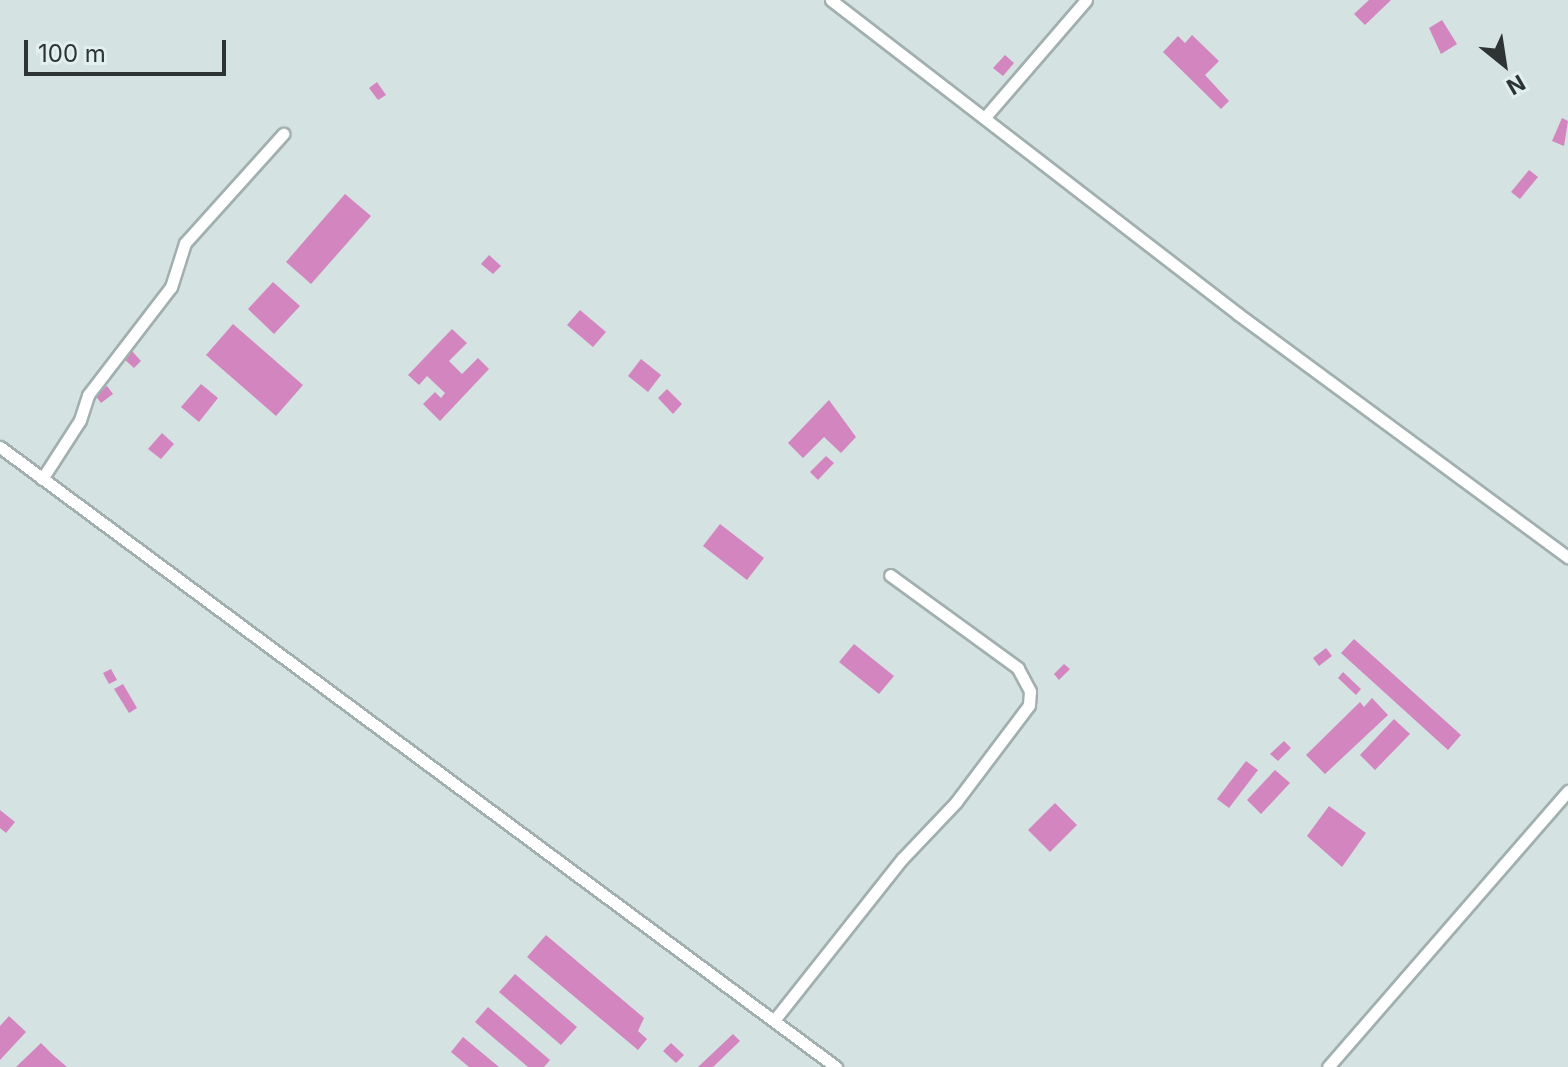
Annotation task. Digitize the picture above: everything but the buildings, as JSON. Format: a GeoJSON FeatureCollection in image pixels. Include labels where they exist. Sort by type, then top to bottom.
{"type":"FeatureCollection","features":[{"type":"Feature","properties":{"kind":"street"},"geometry":{"type":"LineString","coordinates":[[831,0],[986,116],[1238,314],[1568,557]]}},
{"type":"Feature","properties":{"kind":"street"},"geometry":{"type":"LineString","coordinates":[[986,116],[1086,0]]}},
{"type":"Feature","properties":{"kind":"street"},"geometry":{"type":"LineString","coordinates":[[42,479],[80,420],[88,395],[171,287],[185,243],[283,134]]}},
{"type":"Feature","properties":{"kind":"street"},"geometry":{"type":"LineString","coordinates":[[0,447],[836,1067]]}},
{"type":"Feature","properties":{"kind":"street"},"geometry":{"type":"LineString","coordinates":[[775,1019],[902,859],[963,793],[1029,705],[1030,691],[1018,668],[890,575]]}},
{"type":"Feature","properties":{"kind":"street"},"geometry":{"type":"LineString","coordinates":[[1328,1067],[1568,791]]}}]}
